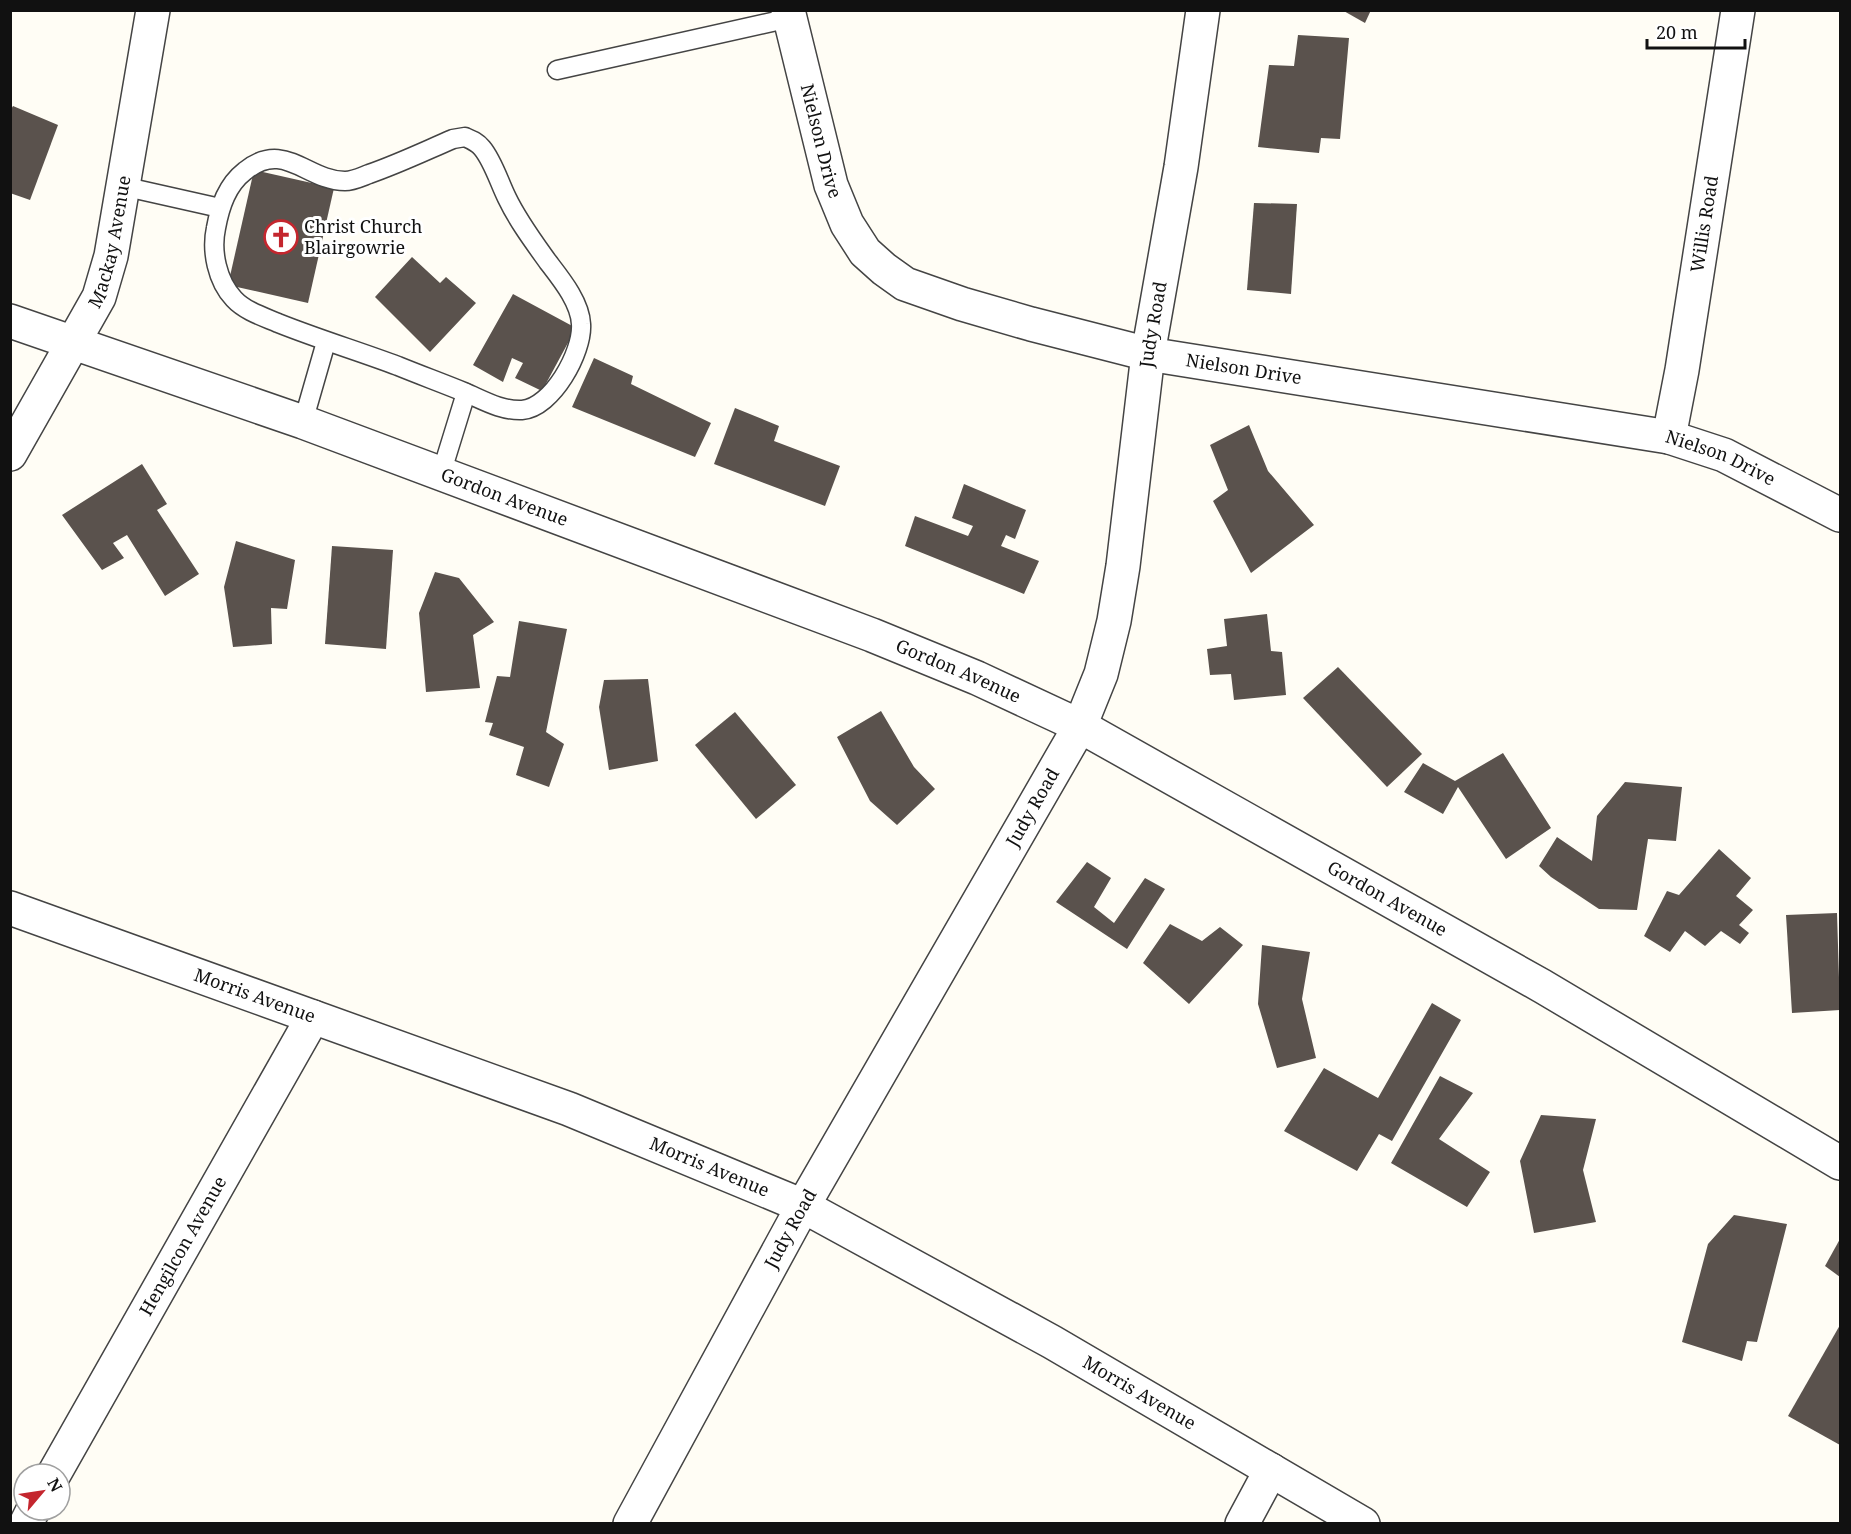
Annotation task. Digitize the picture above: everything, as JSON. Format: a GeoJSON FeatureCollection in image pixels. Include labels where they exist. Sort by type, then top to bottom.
{"type":"FeatureCollection","features":[{"type":"Feature","properties":{"kind":"street","name":"Mackay Avenue"},"geometry":{"type":"LineString","coordinates":[[10,454],[99,297],[111,256],[153,10]]}},
{"type":"Feature","properties":{"kind":"street","name":"Judy Road"},"geometry":{"type":"LineString","coordinates":[[630,1524],[803,1206],[1080,726],[1101,674],[1122,566],[1148,354],[1181,167],[1203,10]]}},
{"type":"Feature","properties":{"kind":"street","name":"Willis Road"},"geometry":{"type":"LineString","coordinates":[[1669,437],[1682,370],[1738,10]]}},
{"type":"Feature","properties":{"kind":"street","name":"Nielson Drive"},"geometry":{"type":"LineString","coordinates":[[789,14],[831,185],[847,224],[865,252],[905,284],[1031,324],[1148,354],[1669,437],[1724,455],[1840,515]]}},
{"type":"Feature","properties":{"kind":"street","name":"Gordon Avenue"},"geometry":{"type":"LineString","coordinates":[[10,321],[303,422],[872,635],[977,678],[1080,726],[1542,986],[1840,1162]]}},
{"type":"Feature","properties":{"kind":"street","name":"Morris Avenue"},"geometry":{"type":"LineString","coordinates":[[10,908],[569,1110],[803,1206],[1052,1342],[1363,1524]]}},
{"type":"Feature","properties":{"kind":"street","name":"Hengilcon Avenue"},"geometry":{"type":"LineString","coordinates":[[61,1462],[313,1017]]}},
{"type":"Feature","properties":{"kind":"street"},"geometry":{"type":"LineString","coordinates":[[1242,1524],[1271,1470]]}},
{"type":"Feature","properties":{"kind":"lane"},"geometry":{"type":"LineString","coordinates":[[557,70],[789,14]]}},
{"type":"Feature","properties":{"kind":"lane"},"geometry":{"type":"LineString","coordinates":[[465,137],[475,141],[483,150],[529,236],[576,304],[582,323],[580,340],[567,371],[553,393],[540,404],[524,410],[501,408],[396,366],[326,342],[257,314],[235,301],[224,285],[217,266],[213,241],[220,208],[229,188],[245,171],[263,161],[278,159],[296,163],[320,177],[334,181],[349,181],[387,168],[453,139],[465,137]]}},
{"type":"Feature","properties":{"kind":"lane"},"geometry":{"type":"LineString","coordinates":[[122,186],[220,208]]}},
{"type":"Feature","properties":{"kind":"lane"},"geometry":{"type":"LineString","coordinates":[[303,422],[326,342]]}},
{"type":"Feature","properties":{"kind":"lane"},"geometry":{"type":"LineString","coordinates":[[441,474],[466,393]]}},
{"type":"Feature","properties":{"kind":"building"},"geometry":{"type":"Polygon","coordinates":[[[1342,10],[1371,10],[1365,23],[1342,10]]]}},
{"type":"Feature","properties":{"kind":"building"},"geometry":{"type":"Polygon","coordinates":[[[1298,35],[1349,38],[1340,139],[1321,138],[1319,153],[1258,147],[1269,65],[1294,66],[1298,35]]]}},
{"type":"Feature","properties":{"kind":"building"},"geometry":{"type":"Polygon","coordinates":[[[13,106],[58,125],[30,200],[10,193],[10,111],[13,106]]]}},
{"type":"Feature","properties":{"kind":"building","name":"Christ Church Blairgowrie"},"geometry":{"type":"Polygon","coordinates":[[[254,170],[334,188],[308,303],[228,285],[254,170]]]}},
{"type":"Feature","properties":{"kind":"building"},"geometry":{"type":"Polygon","coordinates":[[[1254,203],[1297,204],[1291,294],[1247,290],[1254,203]]]}},
{"type":"Feature","properties":{"kind":"building"},"geometry":{"type":"Polygon","coordinates":[[[412,257],[440,283],[446,277],[476,303],[430,352],[375,297],[412,257]]]}},
{"type":"Feature","properties":{"kind":"building"},"geometry":{"type":"Polygon","coordinates":[[[513,294],[576,328],[542,391],[515,378],[523,363],[512,358],[503,382],[473,365],[513,294]]]}},
{"type":"Feature","properties":{"kind":"building"},"geometry":{"type":"Polygon","coordinates":[[[594,358],[633,376],[631,384],[711,423],[695,457],[572,407],[594,358]]]}},
{"type":"Feature","properties":{"kind":"building"},"geometry":{"type":"Polygon","coordinates":[[[735,408],[779,426],[774,441],[840,466],[825,506],[714,464],[735,408]]]}},
{"type":"Feature","properties":{"kind":"building"},"geometry":{"type":"Polygon","coordinates":[[[1249,425],[1268,471],[1314,525],[1251,573],[1213,501],[1228,490],[1210,445],[1249,425]]]}},
{"type":"Feature","properties":{"kind":"building"},"geometry":{"type":"Polygon","coordinates":[[[142,464],[167,504],[157,510],[199,574],[165,596],[127,535],[113,543],[124,558],[102,570],[62,515],[142,464]]]}},
{"type":"Feature","properties":{"kind":"building"},"geometry":{"type":"Polygon","coordinates":[[[964,484],[1026,510],[1015,539],[1006,535],[1001,546],[1039,561],[1024,594],[905,546],[915,516],[968,536],[973,526],[952,518],[964,484]]]}},
{"type":"Feature","properties":{"kind":"building"},"geometry":{"type":"Polygon","coordinates":[[[236,541],[295,560],[287,609],[271,608],[272,644],[233,647],[224,587],[236,541]]]}},
{"type":"Feature","properties":{"kind":"building"},"geometry":{"type":"Polygon","coordinates":[[[332,546],[393,550],[386,649],[325,644],[332,546]]]}},
{"type":"Feature","properties":{"kind":"building"},"geometry":{"type":"Polygon","coordinates":[[[435,572],[459,578],[494,622],[473,635],[480,688],[426,692],[419,613],[435,572]]]}},
{"type":"Feature","properties":{"kind":"building"},"geometry":{"type":"Polygon","coordinates":[[[1267,614],[1271,651],[1282,652],[1286,695],[1234,700],[1231,674],[1210,675],[1207,649],[1227,646],[1224,619],[1267,614]]]}},
{"type":"Feature","properties":{"kind":"building"},"geometry":{"type":"Polygon","coordinates":[[[519,621],[567,629],[546,732],[564,744],[549,787],[516,775],[524,747],[489,735],[493,723],[485,722],[497,676],[510,677],[519,621]]]}},
{"type":"Feature","properties":{"kind":"building"},"geometry":{"type":"Polygon","coordinates":[[[1338,667],[1422,754],[1387,787],[1303,698],[1338,667]]]}},
{"type":"Feature","properties":{"kind":"building"},"geometry":{"type":"Polygon","coordinates":[[[648,679],[658,761],[609,770],[599,707],[604,680],[648,679]]]}},
{"type":"Feature","properties":{"kind":"building"},"geometry":{"type":"Polygon","coordinates":[[[881,711],[914,767],[935,789],[897,825],[870,801],[837,737],[881,711]]]}},
{"type":"Feature","properties":{"kind":"building"},"geometry":{"type":"Polygon","coordinates":[[[735,712],[796,785],[756,819],[695,745],[735,712]]]}},
{"type":"Feature","properties":{"kind":"building"},"geometry":{"type":"Polygon","coordinates":[[[1503,753],[1551,828],[1506,859],[1458,787],[1443,814],[1404,792],[1423,763],[1455,781],[1503,753]]]}},
{"type":"Feature","properties":{"kind":"building"},"geometry":{"type":"Polygon","coordinates":[[[1625,782],[1682,787],[1676,841],[1648,839],[1637,910],[1599,909],[1551,877],[1539,866],[1557,837],[1592,861],[1597,816],[1625,782]]]}},
{"type":"Feature","properties":{"kind":"building"},"geometry":{"type":"Polygon","coordinates":[[[1719,849],[1751,878],[1736,896],[1753,910],[1739,925],[1749,933],[1740,944],[1721,931],[1705,946],[1685,931],[1670,952],[1644,936],[1667,891],[1679,895],[1719,849]]]}},
{"type":"Feature","properties":{"kind":"building"},"geometry":{"type":"Polygon","coordinates":[[[1087,862],[1111,878],[1094,907],[1114,923],[1145,878],[1165,889],[1127,949],[1056,902],[1087,862]]]}},
{"type":"Feature","properties":{"kind":"building"},"geometry":{"type":"Polygon","coordinates":[[[1837,913],[1840,1010],[1792,1013],[1786,915],[1837,913]]]}},
{"type":"Feature","properties":{"kind":"building"},"geometry":{"type":"Polygon","coordinates":[[[1170,924],[1202,941],[1220,927],[1243,945],[1189,1004],[1143,963],[1170,924]]]}},
{"type":"Feature","properties":{"kind":"building"},"geometry":{"type":"Polygon","coordinates":[[[1262,945],[1310,952],[1302,999],[1316,1058],[1277,1068],[1258,1004],[1262,945]]]}},
{"type":"Feature","properties":{"kind":"building"},"geometry":{"type":"Polygon","coordinates":[[[1432,1003],[1461,1020],[1392,1141],[1379,1134],[1357,1171],[1284,1131],[1324,1068],[1378,1098],[1432,1003]]]}},
{"type":"Feature","properties":{"kind":"building"},"geometry":{"type":"Polygon","coordinates":[[[1440,1076],[1473,1093],[1439,1139],[1490,1172],[1467,1207],[1391,1163],[1440,1076]]]}},
{"type":"Feature","properties":{"kind":"building"},"geometry":{"type":"Polygon","coordinates":[[[1541,1115],[1596,1119],[1583,1170],[1596,1222],[1534,1233],[1520,1161],[1541,1115]]]}},
{"type":"Feature","properties":{"kind":"building"},"geometry":{"type":"Polygon","coordinates":[[[1734,1215],[1787,1224],[1757,1342],[1747,1341],[1742,1361],[1682,1342],[1708,1244],[1734,1215]]]}},
{"type":"Feature","properties":{"kind":"building"},"geometry":{"type":"Polygon","coordinates":[[[1840,1239],[1840,1277],[1825,1266],[1840,1239]]]}},
{"type":"Feature","properties":{"kind":"building"},"geometry":{"type":"Polygon","coordinates":[[[1840,1325],[1840,1445],[1788,1416],[1840,1325]]]}},
{"type":"Feature","properties":{"kind":"place","name":"Christ Church Blairgowrie"},"geometry":{"type":"Point","coordinates":[281,237]}}]}
